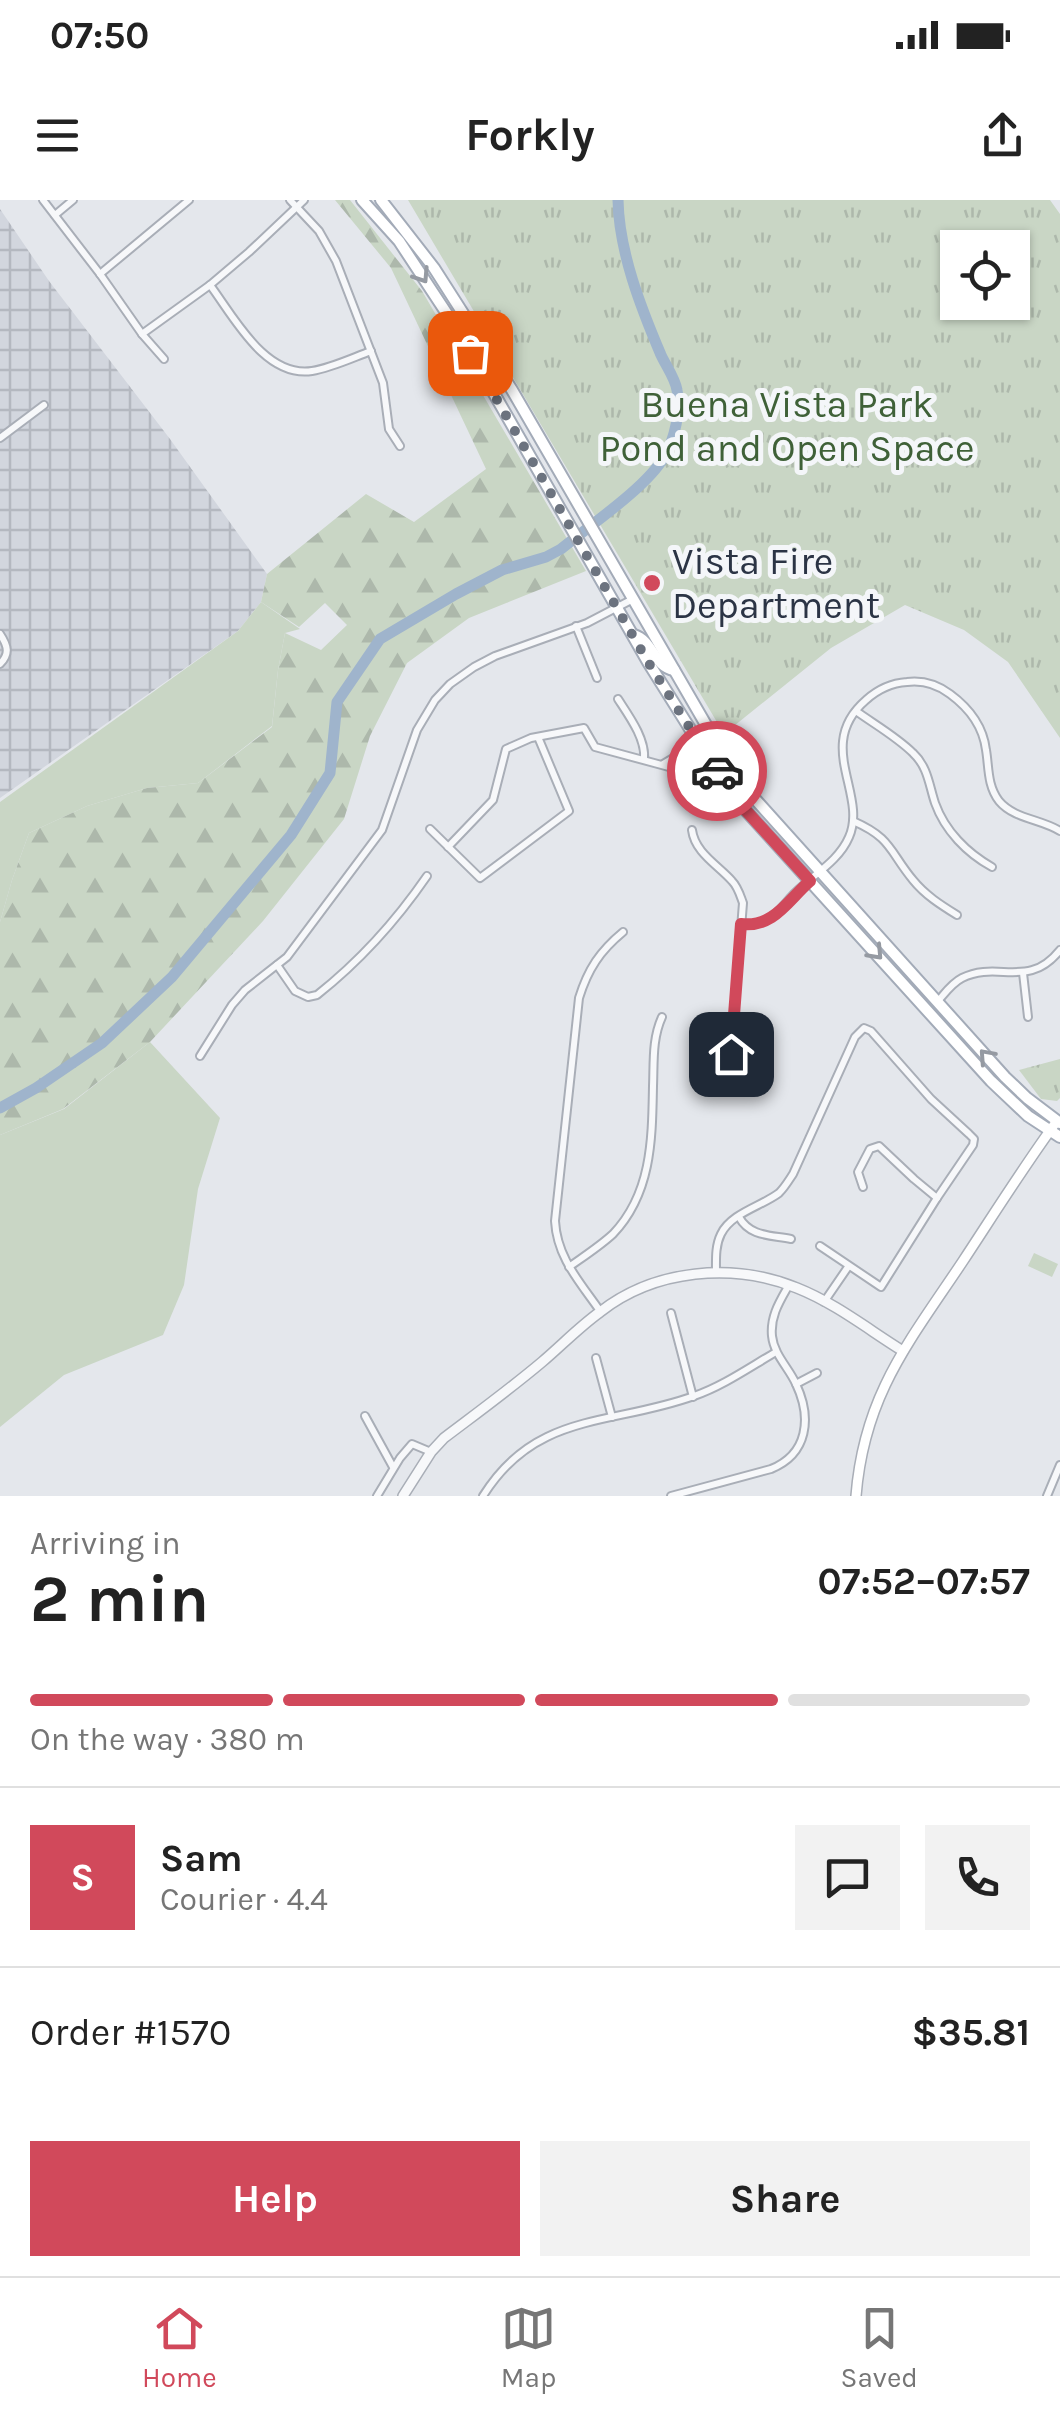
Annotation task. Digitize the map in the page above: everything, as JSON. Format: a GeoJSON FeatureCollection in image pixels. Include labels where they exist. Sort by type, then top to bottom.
{"type":"FeatureCollection","features":[{"type":"Feature","properties":{"kind":"main road"},"geometry":{"type":"LineString","coordinates":[[362,200],[399,240],[456,329],[617,608],[740,804],[990,1080],[1028,1116],[1058,1126]]}},
{"type":"Feature","properties":{"kind":"main road"},"geometry":{"type":"LineString","coordinates":[[381,200],[434,268],[512,390],[736,774],[1004,1077],[1058,1126]]}},
{"type":"Feature","properties":{"kind":"main road"},"geometry":{"type":"LineString","coordinates":[[633,634],[644,638],[662,666],[674,670]]}},
{"type":"Feature","properties":{"kind":"main road"},"geometry":{"type":"LineString","coordinates":[[856,1496],[858,1466],[883,1387],[903,1351],[1058,1126]]}},
{"type":"Feature","properties":{"kind":"street"},"geometry":{"type":"LineString","coordinates":[[43,200],[164,360]]}},
{"type":"Feature","properties":{"kind":"street"},"geometry":{"type":"LineString","coordinates":[[55,215],[73,200]]}},
{"type":"Feature","properties":{"kind":"street"},"geometry":{"type":"LineString","coordinates":[[100,274],[189,200]]}},
{"type":"Feature","properties":{"kind":"street"},"geometry":{"type":"LineString","coordinates":[[142,334],[249,252],[297,202],[336,261],[383,383],[389,430],[400,446]]}},
{"type":"Feature","properties":{"kind":"street"},"geometry":{"type":"LineString","coordinates":[[210,285],[262,354],[282,368],[314,371],[371,351]]}},
{"type":"Feature","properties":{"kind":"street"},"geometry":{"type":"LineString","coordinates":[[0,438],[44,405]]}},
{"type":"Feature","properties":{"kind":"street"},"geometry":{"type":"LineString","coordinates":[[200,1056],[244,990],[287,957],[382,830],[416,730],[450,684],[494,656],[576,626],[633,599]]}},
{"type":"Feature","properties":{"kind":"street"},"geometry":{"type":"LineString","coordinates":[[576,626],[597,678]]}},
{"type":"Feature","properties":{"kind":"street"},"geometry":{"type":"LineString","coordinates":[[0,634],[8,649],[0,664]]}},
{"type":"Feature","properties":{"kind":"street"},"geometry":{"type":"LineString","coordinates":[[741,924],[765,922],[780,913],[848,840],[853,820],[843,740],[849,720],[870,696],[902,682],[939,686],[967,706],[985,743],[986,766],[999,800],[1026,818],[1060,831]]}},
{"type":"Feature","properties":{"kind":"street"},"geometry":{"type":"LineString","coordinates":[[618,698],[636,727],[645,750],[644,759]]}},
{"type":"Feature","properties":{"kind":"street"},"geometry":{"type":"LineString","coordinates":[[856,711],[914,753],[927,772],[936,807],[950,830],[977,858],[992,867]]}},
{"type":"Feature","properties":{"kind":"street"},"geometry":{"type":"LineString","coordinates":[[448,847],[492,800],[506,748],[584,728],[595,747],[664,764],[701,747]]}},
{"type":"Feature","properties":{"kind":"street"},"geometry":{"type":"LineString","coordinates":[[430,829],[480,878],[569,811],[538,737]]}},
{"type":"Feature","properties":{"kind":"street"},"geometry":{"type":"LineString","coordinates":[[853,820],[885,839],[916,884],[957,915]]}},
{"type":"Feature","properties":{"kind":"street"},"geometry":{"type":"LineString","coordinates":[[692,830],[698,847],[736,887],[743,903],[731,1054],[737,1065]]}},
{"type":"Feature","properties":{"kind":"street"},"geometry":{"type":"LineString","coordinates":[[277,965],[295,991],[308,997],[317,995],[366,952],[427,876]]}},
{"type":"Feature","properties":{"kind":"street"},"geometry":{"type":"LineString","coordinates":[[600,1311],[569,1268],[559,1247],[555,1221],[579,998],[594,961],[623,932]]}},
{"type":"Feature","properties":{"kind":"street"},"geometry":{"type":"LineString","coordinates":[[937,1002],[955,982],[978,972],[1023,972],[1044,966],[1060,950]]}},
{"type":"Feature","properties":{"kind":"street"},"geometry":{"type":"LineString","coordinates":[[1023,972],[1028,1017]]}},
{"type":"Feature","properties":{"kind":"street"},"geometry":{"type":"LineString","coordinates":[[569,1268],[618,1228],[644,1181],[652,1146],[654,1034],[662,1017]]}},
{"type":"Feature","properties":{"kind":"street"},"geometry":{"type":"LineString","coordinates":[[716,1273],[716,1246],[722,1231],[785,1187],[856,1037],[864,1028],[871,1031],[930,1099],[974,1139],[973,1145],[881,1287],[820,1246]]}},
{"type":"Feature","properties":{"kind":"street"},"geometry":{"type":"LineString","coordinates":[[863,1187],[858,1172],[870,1149],[879,1146],[937,1198]]}},
{"type":"Feature","properties":{"kind":"street"},"geometry":{"type":"LineString","coordinates":[[739,1216],[744,1227],[753,1232],[791,1239]]}},
{"type":"Feature","properties":{"kind":"street"},"geometry":{"type":"LineString","coordinates":[[824,1302],[848,1267]]}},
{"type":"Feature","properties":{"kind":"street"},"geometry":{"type":"LineString","coordinates":[[403,1496],[444,1438],[539,1365],[600,1311],[650,1284],[716,1273],[759,1276],[824,1302],[903,1351]]}},
{"type":"Feature","properties":{"kind":"street"},"geometry":{"type":"LineString","coordinates":[[671,1496],[771,1469],[795,1453],[805,1432],[806,1418],[796,1384],[772,1339],[775,1310],[789,1285]]}},
{"type":"Feature","properties":{"kind":"street"},"geometry":{"type":"LineString","coordinates":[[671,1314],[693,1397]]}},
{"type":"Feature","properties":{"kind":"street"},"geometry":{"type":"LineString","coordinates":[[483,1496],[513,1457],[552,1432],[693,1397],[776,1352]]}},
{"type":"Feature","properties":{"kind":"street"},"geometry":{"type":"LineString","coordinates":[[596,1358],[612,1418]]}},
{"type":"Feature","properties":{"kind":"street"},"geometry":{"type":"LineString","coordinates":[[796,1384],[817,1373]]}},
{"type":"Feature","properties":{"kind":"street"},"geometry":{"type":"LineString","coordinates":[[366,1416],[393,1468]]}},
{"type":"Feature","properties":{"kind":"street"},"geometry":{"type":"LineString","coordinates":[[377,1496],[412,1444],[431,1452]]}},
{"type":"Feature","properties":{"kind":"street"},"geometry":{"type":"LineString","coordinates":[[1047,1496],[1060,1464]]}},
{"type":"Feature","properties":{"kind":"shaded area"},"geometry":{"type":"Polygon","coordinates":[[[0,209],[267,574],[261,602],[238,631],[0,798],[0,209]]]}},
{"type":"Feature","properties":{"kind":"green space"},"geometry":{"type":"Polygon","coordinates":[[[335,200],[350,200],[422,291],[586,571],[469,618],[407,663],[370,736],[344,819],[263,921],[150,1042],[63,1109],[0,1135],[0,922],[29,833],[87,806],[147,788],[198,783],[272,727],[285,633],[321,650],[347,625],[325,603],[299,627],[261,602],[267,574],[366,494],[414,522],[486,469],[391,268],[335,200]]]}},
{"type":"Feature","properties":{"kind":"green space","name":"Buena Vista Park Pond and Open Space"},"geometry":{"type":"Polygon","coordinates":[[[408,200],[1050,200],[1060,214],[1060,738],[1008,662],[964,630],[905,605],[831,648],[724,734],[408,200]]]}},
{"type":"Feature","properties":{"kind":"green space"},"geometry":{"type":"Polygon","coordinates":[[[261,602],[300,629],[285,633],[272,726],[198,783],[147,788],[87,806],[29,833],[0,922],[0,802],[238,631],[261,602]]]}},
{"type":"Feature","properties":{"kind":"green space"},"geometry":{"type":"Polygon","coordinates":[[[150,1042],[220,1118],[198,1189],[184,1285],[163,1335],[64,1375],[0,1427],[0,1135],[64,1109],[150,1042]]]}},
{"type":"Feature","properties":{"kind":"green space"},"geometry":{"type":"Polygon","coordinates":[[[1060,1059],[1060,1098],[1041,1099],[1019,1070],[1060,1059]]]}},
{"type":"Feature","properties":{"kind":"green space"},"geometry":{"type":"Polygon","coordinates":[[[1034,1253],[1058,1264],[1052,1277],[1028,1266],[1034,1253]]]}},
{"type":"Feature","properties":{"kind":"waterway"},"geometry":{"type":"LineString","coordinates":[[0,1108],[102,1043],[172,977],[291,835],[330,773],[337,702],[380,639],[502,570],[561,549],[656,469],[676,424],[677,390],[632,279],[622,240],[618,200]]}},
{"type":"Feature","properties":{"kind":"way so far"},"geometry":{"type":"LineString","coordinates":[[470,353],[648,662],[717,771]]}},
{"type":"Feature","properties":{"kind":"place","name":"Vista Fire Department"},"geometry":{"type":"Point","coordinates":[652,583]}},
{"type":"Feature","properties":{"kind":"route"},"geometry":{"type":"LineString","coordinates":[[717,771],[740,804],[810,881],[780,913],[765,922],[741,924],[731,1054]]}}]}
